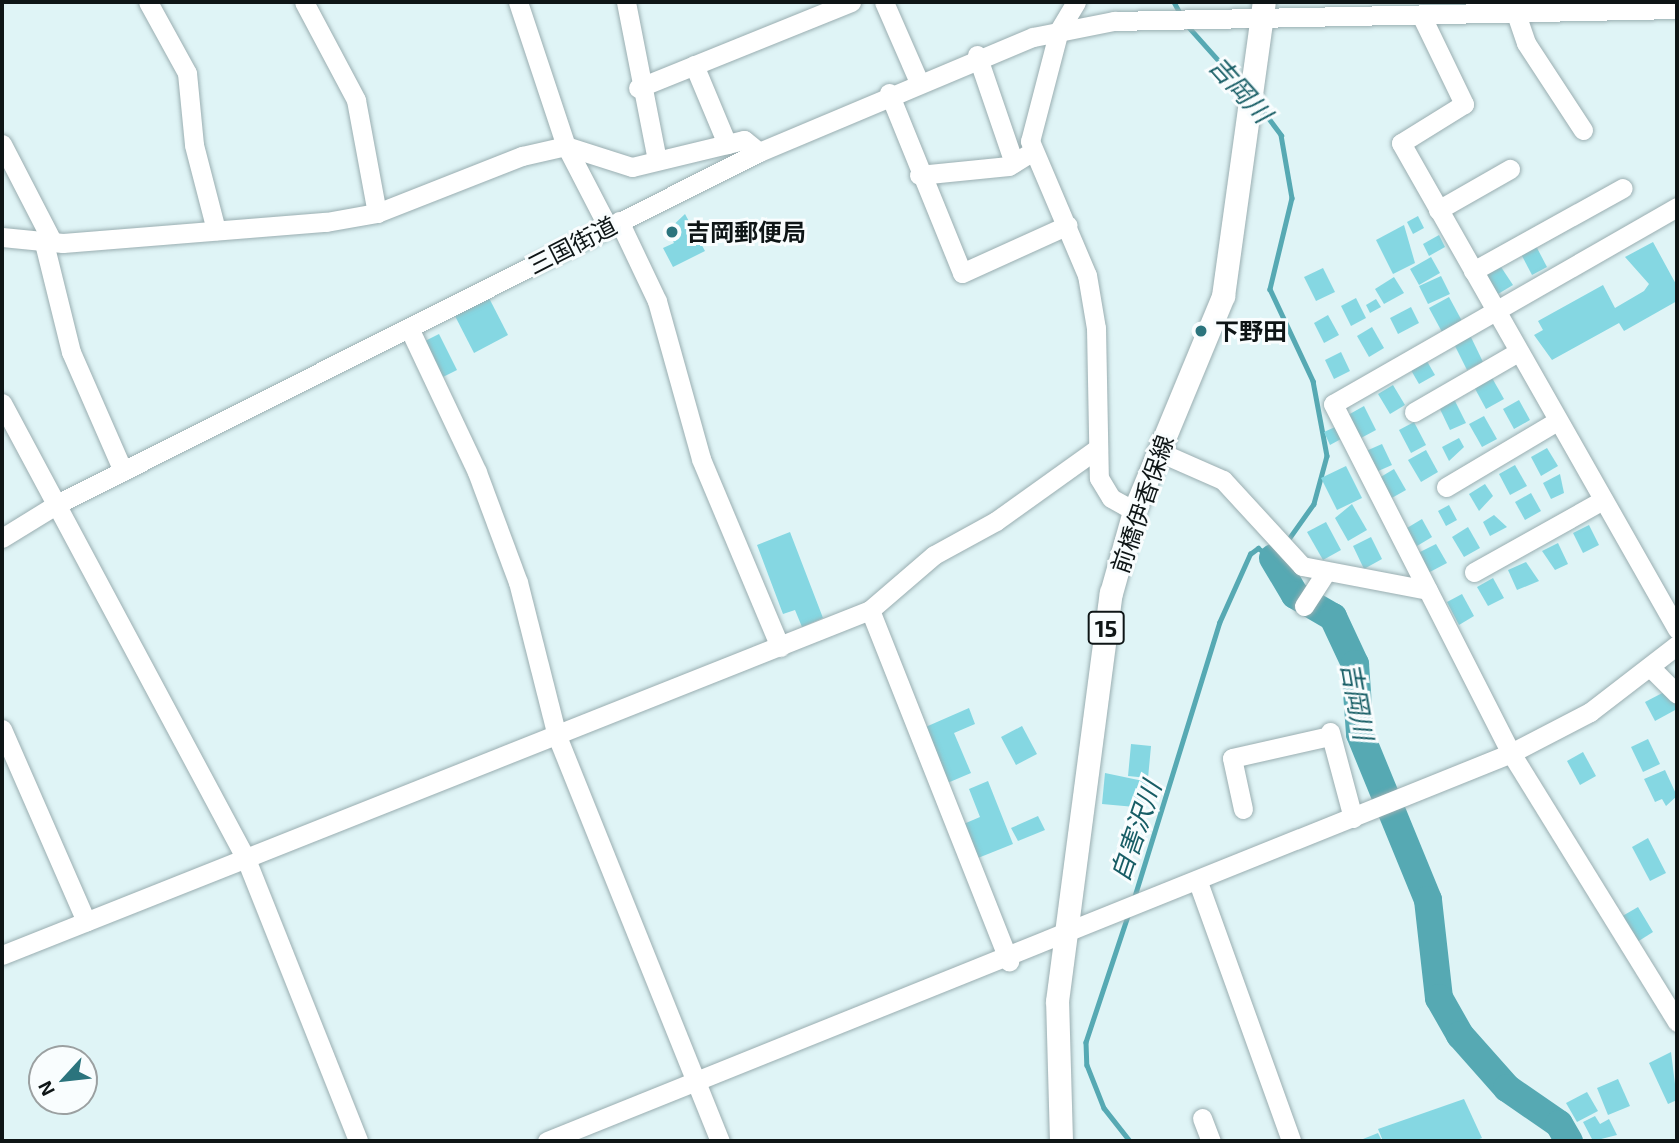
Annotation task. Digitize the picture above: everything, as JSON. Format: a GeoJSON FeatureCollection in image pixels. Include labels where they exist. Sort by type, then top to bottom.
{"type":"FeatureCollection","features":[{"type":"Feature","properties":{"kind":"main road","name":"前橋伊香保線"},"geometry":{"type":"LineString","coordinates":[[1061,1141],[1055,1038],[1111,593],[1134,511],[1223,296],[1250,80],[1262,10]]}},
{"type":"Feature","properties":{"kind":"street"},"geometry":{"type":"LineString","coordinates":[[148,2],[187,73],[194,145],[216,230]]}},
{"type":"Feature","properties":{"kind":"street"},"geometry":{"type":"LineString","coordinates":[[304,2],[356,100],[377,213]]}},
{"type":"Feature","properties":{"kind":"street"},"geometry":{"type":"LineString","coordinates":[[518,2],[566,146],[657,301],[701,459],[780,647]]}},
{"type":"Feature","properties":{"kind":"street"},"geometry":{"type":"LineString","coordinates":[[626,2],[638,88],[657,160]]}},
{"type":"Feature","properties":{"kind":"street"},"geometry":{"type":"LineString","coordinates":[[638,88],[851,2]]}},
{"type":"Feature","properties":{"kind":"street"},"geometry":{"type":"LineString","coordinates":[[884,2],[918,80]]}},
{"type":"Feature","properties":{"kind":"street"},"geometry":{"type":"LineString","coordinates":[[1076,2],[1059,30],[1031,152],[1068,225],[1096,328],[1098,448],[1104,490],[1134,511]]}},
{"type":"Feature","properties":{"kind":"street"},"geometry":{"type":"LineString","coordinates":[[1262,10],[1421,15],[1512,7],[1677,9]]}},
{"type":"Feature","properties":{"kind":"street"},"geometry":{"type":"LineString","coordinates":[[1512,7],[1583,130]]}},
{"type":"Feature","properties":{"kind":"street","name":"三国街道"},"geometry":{"type":"LineString","coordinates":[[2,538],[59,503],[759,152],[977,55],[1059,30],[1262,10]]}},
{"type":"Feature","properties":{"kind":"street"},"geometry":{"type":"LineString","coordinates":[[1421,15],[1464,104],[1401,143],[1677,629]]}},
{"type":"Feature","properties":{"kind":"street"},"geometry":{"type":"LineString","coordinates":[[977,55],[1014,163]]}},
{"type":"Feature","properties":{"kind":"street"},"geometry":{"type":"LineString","coordinates":[[694,65],[727,144]]}},
{"type":"Feature","properties":{"kind":"street"},"geometry":{"type":"LineString","coordinates":[[889,93],[919,175],[962,273],[1068,225]]}},
{"type":"Feature","properties":{"kind":"street"},"geometry":{"type":"LineString","coordinates":[[2,237],[48,242],[216,230],[377,213],[522,156],[566,146],[632,167],[744,140],[759,152]]}},
{"type":"Feature","properties":{"kind":"street"},"geometry":{"type":"LineString","coordinates":[[2,144],[48,242],[71,352],[123,471]]}},
{"type":"Feature","properties":{"kind":"street"},"geometry":{"type":"LineString","coordinates":[[919,175],[1014,163],[1031,152]]}},
{"type":"Feature","properties":{"kind":"street"},"geometry":{"type":"LineString","coordinates":[[1438,210],[1510,169]]}},
{"type":"Feature","properties":{"kind":"street"},"geometry":{"type":"LineString","coordinates":[[1473,271],[1623,188]]}},
{"type":"Feature","properties":{"kind":"street"},"geometry":{"type":"LineString","coordinates":[[1677,208],[1333,404],[1511,753],[1677,1022]]}},
{"type":"Feature","properties":{"kind":"street"},"geometry":{"type":"LineString","coordinates":[[409,328],[477,472],[518,582],[557,736],[720,1141]]}},
{"type":"Feature","properties":{"kind":"street"},"geometry":{"type":"LineString","coordinates":[[1414,412],[1518,352]]}},
{"type":"Feature","properties":{"kind":"street"},"geometry":{"type":"LineString","coordinates":[[2,403],[59,503],[246,859],[358,1141]]}},
{"type":"Feature","properties":{"kind":"street"},"geometry":{"type":"LineString","coordinates":[[1446,486],[1557,421]]}},
{"type":"Feature","properties":{"kind":"street"},"geometry":{"type":"LineString","coordinates":[[2,955],[870,610],[934,555],[996,521],[1098,448]]}},
{"type":"Feature","properties":{"kind":"street"},"geometry":{"type":"LineString","coordinates":[[1157,451],[1223,481],[1291,560],[1326,572],[1428,590]]}},
{"type":"Feature","properties":{"kind":"street"},"geometry":{"type":"LineString","coordinates":[[1474,572],[1603,500]]}},
{"type":"Feature","properties":{"kind":"street"},"geometry":{"type":"LineString","coordinates":[[1309,598],[1326,572]]}},
{"type":"Feature","properties":{"kind":"street"},"geometry":{"type":"LineString","coordinates":[[870,610],[1009,961]]}},
{"type":"Feature","properties":{"kind":"street"},"geometry":{"type":"LineString","coordinates":[[547,1141],[1009,961],[1511,753],[1590,712],[1677,645]]}},
{"type":"Feature","properties":{"kind":"street"},"geometry":{"type":"LineString","coordinates":[[1650,667],[1677,694]]}},
{"type":"Feature","properties":{"kind":"street"},"geometry":{"type":"LineString","coordinates":[[2,730],[86,921]]}},
{"type":"Feature","properties":{"kind":"street"},"geometry":{"type":"LineString","coordinates":[[1243,809],[1232,758],[1330,734],[1359,816]]}},
{"type":"Feature","properties":{"kind":"street"},"geometry":{"type":"LineString","coordinates":[[1198,882],[1291,1141]]}},
{"type":"Feature","properties":{"kind":"street"},"geometry":{"type":"LineString","coordinates":[[1202,1118],[1212,1141]]}},
{"type":"Feature","properties":{"kind":"building"},"geometry":{"type":"Polygon","coordinates":[[[685,214],[705,251],[673,267],[663,248],[674,243],[667,231],[685,214]]]}},
{"type":"Feature","properties":{"kind":"building"},"geometry":{"type":"Polygon","coordinates":[[[1418,216],[1424,228],[1413,234],[1407,222],[1418,216]]]}},
{"type":"Feature","properties":{"kind":"building"},"geometry":{"type":"Polygon","coordinates":[[[1404,225],[1415,263],[1393,274],[1376,240],[1404,225]]]}},
{"type":"Feature","properties":{"kind":"building"},"geometry":{"type":"Polygon","coordinates":[[[1439,235],[1445,247],[1429,256],[1423,244],[1439,235]]]}},
{"type":"Feature","properties":{"kind":"building"},"geometry":{"type":"Polygon","coordinates":[[[1653,242],[1677,286],[1677,301],[1624,331],[1619,323],[1552,360],[1534,335],[1543,330],[1538,321],[1603,285],[1615,308],[1644,291],[1649,284],[1625,257],[1653,242]]]}},
{"type":"Feature","properties":{"kind":"building"},"geometry":{"type":"Polygon","coordinates":[[[1536,246],[1547,267],[1532,275],[1521,254],[1536,246]]]}},
{"type":"Feature","properties":{"kind":"building"},"geometry":{"type":"Polygon","coordinates":[[[1431,257],[1440,273],[1419,285],[1410,269],[1431,257]]]}},
{"type":"Feature","properties":{"kind":"building"},"geometry":{"type":"Polygon","coordinates":[[[1499,264],[1513,285],[1498,294],[1485,273],[1499,264]]]}},
{"type":"Feature","properties":{"kind":"building"},"geometry":{"type":"Polygon","coordinates":[[[1323,268],[1335,292],[1316,301],[1304,277],[1323,268]]]}},
{"type":"Feature","properties":{"kind":"building"},"geometry":{"type":"Polygon","coordinates":[[[1441,276],[1450,294],[1428,304],[1419,286],[1441,276]]]}},
{"type":"Feature","properties":{"kind":"building"},"geometry":{"type":"Polygon","coordinates":[[[1394,277],[1404,293],[1384,304],[1375,289],[1394,277]]]}},
{"type":"Feature","properties":{"kind":"building"},"geometry":{"type":"Polygon","coordinates":[[[1449,297],[1462,321],[1442,332],[1429,308],[1449,297]]]}},
{"type":"Feature","properties":{"kind":"building"},"geometry":{"type":"Polygon","coordinates":[[[489,298],[508,335],[474,353],[455,316],[489,298]]]}},
{"type":"Feature","properties":{"kind":"building"},"geometry":{"type":"Polygon","coordinates":[[[1356,298],[1366,318],[1351,326],[1341,306],[1356,298]]]}},
{"type":"Feature","properties":{"kind":"building"},"geometry":{"type":"Polygon","coordinates":[[[1376,299],[1381,307],[1370,313],[1366,305],[1376,299]]]}},
{"type":"Feature","properties":{"kind":"building"},"geometry":{"type":"Polygon","coordinates":[[[1411,307],[1419,323],[1398,334],[1390,318],[1411,307]]]}},
{"type":"Feature","properties":{"kind":"building"},"geometry":{"type":"Polygon","coordinates":[[[1328,315],[1339,335],[1324,343],[1314,323],[1328,315]]]}},
{"type":"Feature","properties":{"kind":"building"},"geometry":{"type":"Polygon","coordinates":[[[1372,327],[1384,348],[1369,357],[1357,336],[1372,327]]]}},
{"type":"Feature","properties":{"kind":"building"},"geometry":{"type":"Polygon","coordinates":[[[1468,331],[1483,362],[1467,370],[1452,340],[1468,331]]]}},
{"type":"Feature","properties":{"kind":"building"},"geometry":{"type":"Polygon","coordinates":[[[439,334],[457,370],[437,380],[419,344],[439,334]]]}},
{"type":"Feature","properties":{"kind":"building"},"geometry":{"type":"Polygon","coordinates":[[[1341,352],[1350,371],[1334,379],[1325,360],[1341,352]]]}},
{"type":"Feature","properties":{"kind":"building"},"geometry":{"type":"Polygon","coordinates":[[[1424,356],[1435,375],[1419,384],[1408,365],[1424,356]]]}},
{"type":"Feature","properties":{"kind":"building"},"geometry":{"type":"Polygon","coordinates":[[[1491,376],[1504,399],[1486,409],[1473,385],[1491,376]]]}},
{"type":"Feature","properties":{"kind":"building"},"geometry":{"type":"Polygon","coordinates":[[[1393,385],[1405,405],[1390,414],[1378,394],[1393,385]]]}},
{"type":"Feature","properties":{"kind":"building"},"geometry":{"type":"Polygon","coordinates":[[[1454,399],[1466,423],[1450,430],[1439,407],[1454,399]]]}},
{"type":"Feature","properties":{"kind":"building"},"geometry":{"type":"Polygon","coordinates":[[[1519,400],[1530,420],[1514,429],[1503,409],[1519,400]]]}},
{"type":"Feature","properties":{"kind":"building"},"geometry":{"type":"Polygon","coordinates":[[[1364,406],[1376,430],[1361,438],[1348,415],[1364,406]]]}},
{"type":"Feature","properties":{"kind":"building"},"geometry":{"type":"Polygon","coordinates":[[[1484,416],[1497,439],[1482,447],[1469,424],[1484,416]]]}},
{"type":"Feature","properties":{"kind":"building"},"geometry":{"type":"Polygon","coordinates":[[[1414,422],[1426,445],[1411,453],[1399,430],[1414,422]]]}},
{"type":"Feature","properties":{"kind":"building"},"geometry":{"type":"Polygon","coordinates":[[[1335,427],[1341,439],[1330,445],[1324,432],[1335,427]]]}},
{"type":"Feature","properties":{"kind":"building"},"geometry":{"type":"Polygon","coordinates":[[[1459,438],[1464,447],[1449,461],[1442,447],[1459,438]]]}},
{"type":"Feature","properties":{"kind":"building"},"geometry":{"type":"Polygon","coordinates":[[[1382,444],[1392,465],[1376,472],[1366,451],[1382,444]]]}},
{"type":"Feature","properties":{"kind":"building"},"geometry":{"type":"Polygon","coordinates":[[[1547,448],[1558,466],[1541,476],[1531,457],[1547,448]]]}},
{"type":"Feature","properties":{"kind":"building"},"geometry":{"type":"Polygon","coordinates":[[[1426,450],[1438,472],[1421,482],[1408,460],[1426,450]]]}},
{"type":"Feature","properties":{"kind":"building"},"geometry":{"type":"Polygon","coordinates":[[[1515,465],[1527,486],[1510,495],[1499,474],[1515,465]]]}},
{"type":"Feature","properties":{"kind":"building"},"geometry":{"type":"Polygon","coordinates":[[[1346,466],[1362,498],[1337,510],[1321,478],[1346,466]]]}},
{"type":"Feature","properties":{"kind":"building"},"geometry":{"type":"Polygon","coordinates":[[[1394,469],[1406,490],[1390,499],[1379,478],[1394,469]]]}},
{"type":"Feature","properties":{"kind":"building"},"geometry":{"type":"Polygon","coordinates":[[[1560,474],[1564,493],[1551,499],[1543,483],[1560,474]]]}},
{"type":"Feature","properties":{"kind":"building"},"geometry":{"type":"Polygon","coordinates":[[[1485,484],[1493,496],[1479,511],[1469,494],[1485,484]]]}},
{"type":"Feature","properties":{"kind":"building"},"geometry":{"type":"Polygon","coordinates":[[[1531,493],[1541,511],[1525,520],[1515,502],[1531,493]]]}},
{"type":"Feature","properties":{"kind":"building"},"geometry":{"type":"Polygon","coordinates":[[[1352,504],[1367,530],[1348,541],[1335,518],[1352,504]]]}},
{"type":"Feature","properties":{"kind":"building"},"geometry":{"type":"Polygon","coordinates":[[[1449,505],[1457,520],[1446,526],[1438,511],[1449,505]]]}},
{"type":"Feature","properties":{"kind":"building"},"geometry":{"type":"Polygon","coordinates":[[[1494,515],[1507,527],[1490,536],[1483,522],[1494,515]]]}},
{"type":"Feature","properties":{"kind":"building"},"geometry":{"type":"Polygon","coordinates":[[[1422,519],[1432,537],[1417,546],[1407,528],[1422,519]]]}},
{"type":"Feature","properties":{"kind":"building"},"geometry":{"type":"Polygon","coordinates":[[[1326,522],[1341,550],[1323,560],[1307,532],[1326,522]]]}},
{"type":"Feature","properties":{"kind":"building"},"geometry":{"type":"Polygon","coordinates":[[[1589,525],[1599,545],[1583,553],[1573,533],[1589,525]]]}},
{"type":"Feature","properties":{"kind":"building"},"geometry":{"type":"Polygon","coordinates":[[[1468,527],[1480,548],[1464,557],[1452,537],[1468,527]]]}},
{"type":"Feature","properties":{"kind":"building"},"geometry":{"type":"Polygon","coordinates":[[[790,532],[823,618],[802,627],[795,610],[783,614],[757,545],[790,532]]]}},
{"type":"Feature","properties":{"kind":"building"},"geometry":{"type":"Polygon","coordinates":[[[1371,537],[1382,559],[1364,569],[1353,546],[1371,537]]]}},
{"type":"Feature","properties":{"kind":"building"},"geometry":{"type":"Polygon","coordinates":[[[1558,543],[1568,564],[1555,570],[1542,551],[1558,543]]]}},
{"type":"Feature","properties":{"kind":"building"},"geometry":{"type":"Polygon","coordinates":[[[1436,544],[1447,563],[1426,574],[1416,554],[1436,544]]]}},
{"type":"Feature","properties":{"kind":"building"},"geometry":{"type":"Polygon","coordinates":[[[1526,562],[1539,581],[1517,590],[1508,570],[1526,562]]]}},
{"type":"Feature","properties":{"kind":"building"},"geometry":{"type":"Polygon","coordinates":[[[1493,578],[1504,598],[1488,606],[1477,587],[1493,578]]]}},
{"type":"Feature","properties":{"kind":"building"},"geometry":{"type":"Polygon","coordinates":[[[1462,594],[1474,616],[1459,625],[1447,602],[1462,594]]]}},
{"type":"Feature","properties":{"kind":"building"},"geometry":{"type":"Polygon","coordinates":[[[1670,689],[1677,709],[1655,721],[1645,702],[1670,689]]]}},
{"type":"Feature","properties":{"kind":"building"},"geometry":{"type":"Polygon","coordinates":[[[969,708],[975,724],[954,733],[971,773],[945,784],[921,729],[969,708]]]}},
{"type":"Feature","properties":{"kind":"building"},"geometry":{"type":"Polygon","coordinates":[[[1022,726],[1037,754],[1016,765],[1001,737],[1022,726]]]}},
{"type":"Feature","properties":{"kind":"building"},"geometry":{"type":"Polygon","coordinates":[[[1648,739],[1660,764],[1643,772],[1631,747],[1648,739]]]}},
{"type":"Feature","properties":{"kind":"building"},"geometry":{"type":"Polygon","coordinates":[[[1131,744],[1151,746],[1148,778],[1128,776],[1131,744]]]}},
{"type":"Feature","properties":{"kind":"building"},"geometry":{"type":"Polygon","coordinates":[[[1583,752],[1596,776],[1580,785],[1567,761],[1583,752]]]}},
{"type":"Feature","properties":{"kind":"building"},"geometry":{"type":"Polygon","coordinates":[[[1665,770],[1677,796],[1666,806],[1662,799],[1655,802],[1644,779],[1665,770]]]}},
{"type":"Feature","properties":{"kind":"building"},"geometry":{"type":"Polygon","coordinates":[[[1105,773],[1148,782],[1146,808],[1102,804],[1105,773]]]}},
{"type":"Feature","properties":{"kind":"building"},"geometry":{"type":"Polygon","coordinates":[[[988,781],[1013,844],[973,860],[959,826],[980,817],[969,789],[988,781]]]}},
{"type":"Feature","properties":{"kind":"building"},"geometry":{"type":"Polygon","coordinates":[[[1038,816],[1045,830],[1018,841],[1011,828],[1038,816]]]}},
{"type":"Feature","properties":{"kind":"building"},"geometry":{"type":"Polygon","coordinates":[[[1648,838],[1666,873],[1650,881],[1632,847],[1648,838]]]}},
{"type":"Feature","properties":{"kind":"building"},"geometry":{"type":"Polygon","coordinates":[[[1638,907],[1653,932],[1634,944],[1619,918],[1638,907]]]}},
{"type":"Feature","properties":{"kind":"building"},"geometry":{"type":"Polygon","coordinates":[[[1671,1052],[1677,1100],[1668,1104],[1649,1063],[1671,1052]]]}},
{"type":"Feature","properties":{"kind":"building"},"geometry":{"type":"Polygon","coordinates":[[[1618,1079],[1630,1106],[1608,1115],[1597,1088],[1618,1079]]]}},
{"type":"Feature","properties":{"kind":"building"},"geometry":{"type":"Polygon","coordinates":[[[1587,1092],[1598,1111],[1577,1122],[1566,1103],[1587,1092]]]}},
{"type":"Feature","properties":{"kind":"building"},"geometry":{"type":"Polygon","coordinates":[[[1464,1099],[1482,1138],[1474,1141],[1383,1141],[1378,1129],[1464,1099]]]}},
{"type":"Feature","properties":{"kind":"building"},"geometry":{"type":"Polygon","coordinates":[[[1595,1116],[1600,1124],[1609,1119],[1617,1135],[1593,1141],[1583,1122],[1595,1116]]]}},
{"type":"Feature","properties":{"kind":"building"},"geometry":{"type":"Polygon","coordinates":[[[1378,1133],[1382,1141],[1358,1141],[1378,1133]]]}},
{"type":"Feature","properties":{"kind":"waterway","name":"吉岡川"},"geometry":{"type":"LineString","coordinates":[[1174,2],[1180,13]]}},
{"type":"Feature","properties":{"kind":"waterway","name":"吉岡川"},"geometry":{"type":"LineString","coordinates":[[1186,24],[1245,90]]}},
{"type":"Feature","properties":{"kind":"waterway","name":"吉岡川"},"geometry":{"type":"LineString","coordinates":[[1258,104],[1281,135],[1292,198],[1270,289],[1313,381],[1327,456],[1314,504],[1287,542]]}},
{"type":"Feature","properties":{"kind":"waterway","name":"自害沢川"},"geometry":{"type":"LineString","coordinates":[[1134,898],[1219,623],[1250,554],[1258,548],[1273,558],[1281,548]]}},
{"type":"Feature","properties":{"kind":"waterway","name":"吉岡川"},"geometry":{"type":"LineString","coordinates":[[1273,558],[1295,595],[1333,617],[1355,664],[1360,734],[1428,900],[1439,998],[1460,1035],[1507,1088],[1559,1124],[1569,1141]]}},
{"type":"Feature","properties":{"kind":"waterway","name":"自害沢川"},"geometry":{"type":"LineString","coordinates":[[1129,913],[1086,1042],[1087,1065],[1104,1108],[1130,1141]]}},
{"type":"Feature","properties":{"kind":"place","name":"吉岡郵便局"},"geometry":{"type":"Point","coordinates":[672,232]}},
{"type":"Feature","properties":{"kind":"place","name":"下野田"},"geometry":{"type":"Point","coordinates":[1201,331]}}]}
